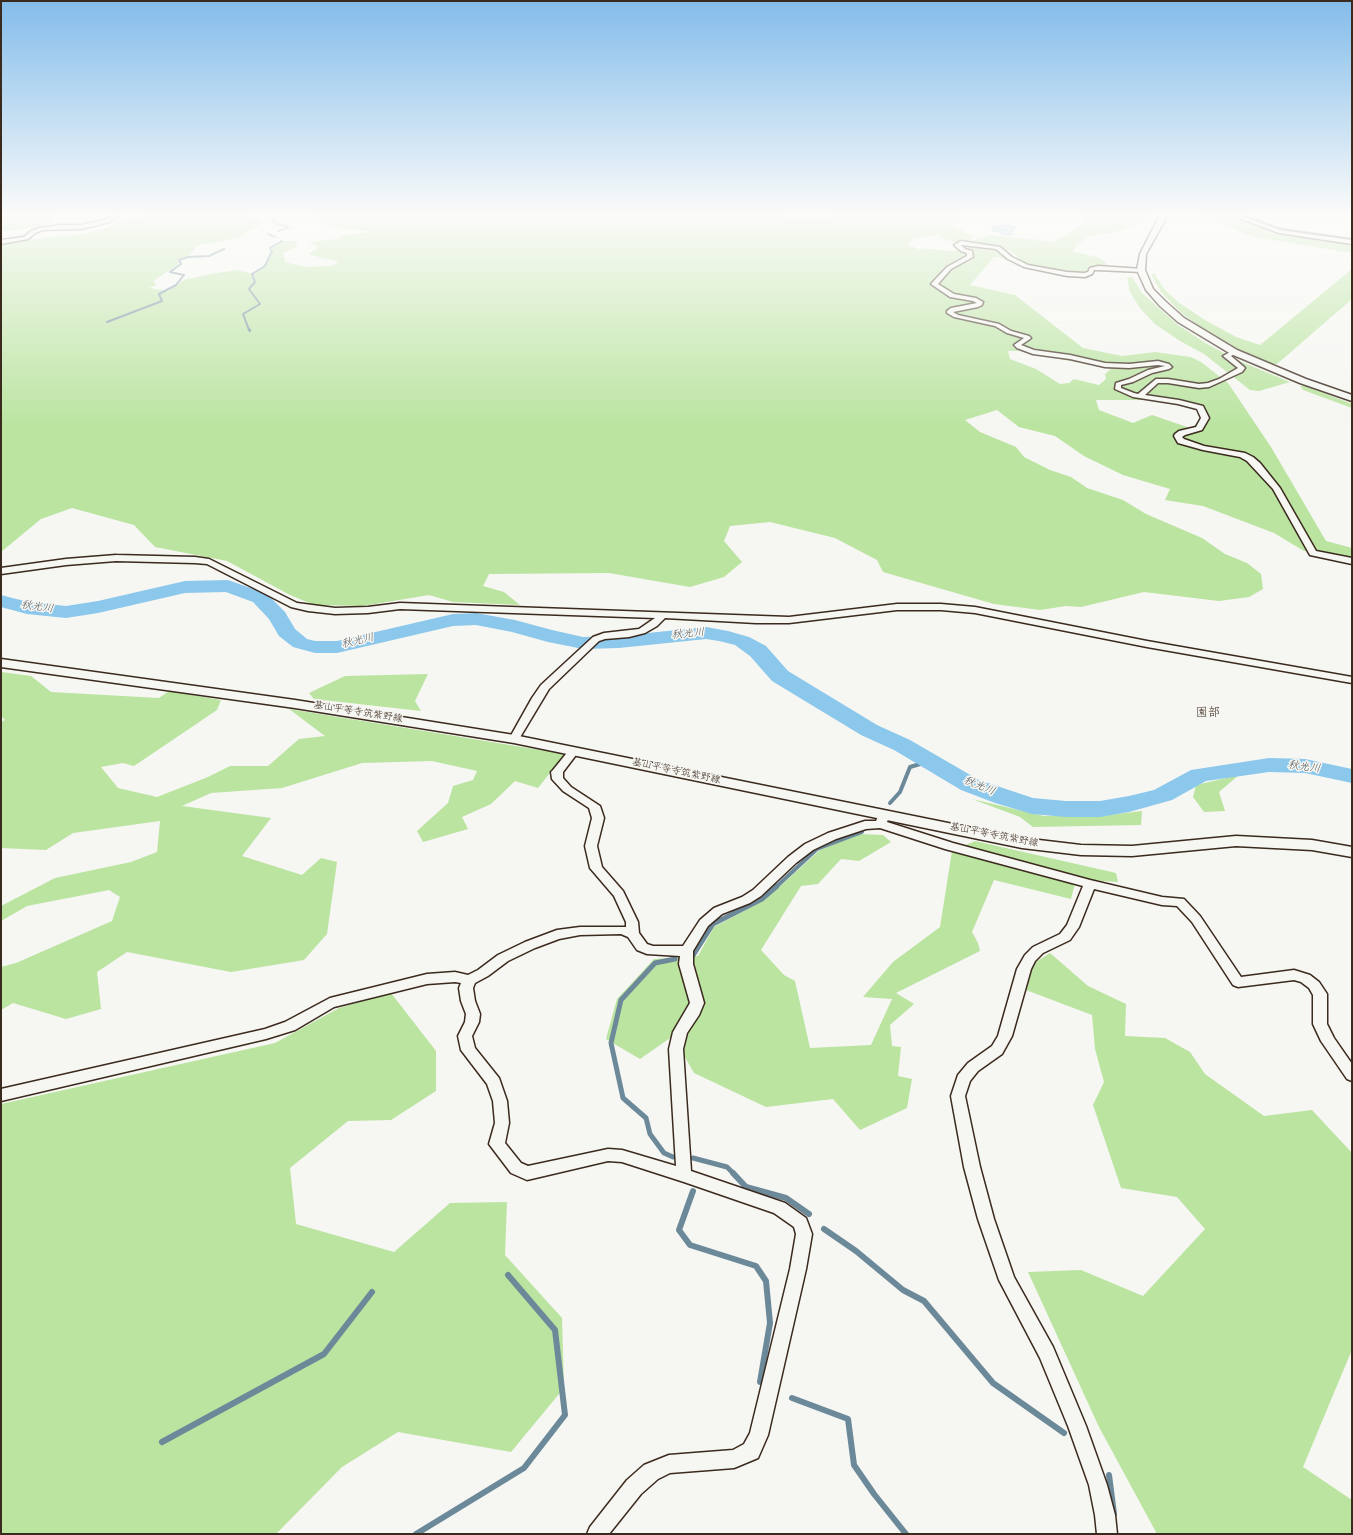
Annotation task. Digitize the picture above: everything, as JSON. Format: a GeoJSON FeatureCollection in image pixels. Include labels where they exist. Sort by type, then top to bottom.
{"type":"FeatureCollection","features":[{"type":"Feature","properties":{"kind":"main road","name":"基山平等寺筑紫野線"},"geometry":{"type":"LineString","coordinates":[[1,663],[294,704],[514,739],[883,819],[1022,843],[1080,850],[1132,851],[1236,841],[1312,845],[1352,852]]}},
{"type":"Feature","properties":{"kind":"street"},"geometry":{"type":"LineString","coordinates":[[935,285],[952,296],[974,299],[980,302],[980,304],[953,309],[949,312],[956,316],[996,325],[1009,332],[1027,337],[1028,338],[1018,345],[1019,347],[1038,353],[1070,357],[1105,365],[1129,366],[1158,363],[1167,365],[1167,368],[1150,371],[1131,382],[1118,384],[1118,389],[1125,393],[1192,405],[1200,408],[1205,418],[1199,428],[1178,436],[1181,441],[1203,448],[1242,455],[1250,459],[1257,465],[1276,488],[1313,553],[1352,561]]}},
{"type":"Feature","properties":{"kind":"street"},"geometry":{"type":"LineString","coordinates":[[1148,285],[1150,290],[1163,304],[1198,332],[1234,352],[1303,381],[1352,398]]}},
{"type":"Feature","properties":{"kind":"street"},"geometry":{"type":"LineString","coordinates":[[1140,396],[1156,381],[1168,381],[1199,386],[1209,385],[1235,373],[1242,368],[1226,356],[1234,352]]}},
{"type":"Feature","properties":{"kind":"street"},"geometry":{"type":"LineString","coordinates":[[1,571],[66,562],[116,558],[195,560],[209,562],[294,605],[334,611],[368,610],[400,606],[782,620],[897,607],[941,607],[975,610],[1147,644],[1352,680]]}},
{"type":"Feature","properties":{"kind":"street"},"geometry":{"type":"LineString","coordinates":[[514,739],[537,698],[545,687],[596,639],[604,636],[629,634],[642,631],[654,624],[663,615]]}},
{"type":"Feature","properties":{"kind":"street"},"geometry":{"type":"LineString","coordinates":[[574,751],[557,772],[558,779],[567,789],[594,806],[598,818],[591,846],[596,868],[619,894],[632,922],[633,934],[642,947],[652,951],[687,951]]}},
{"type":"Feature","properties":{"kind":"street"},"geometry":{"type":"LineString","coordinates":[[684,1175],[676,1049],[680,1032],[694,1011],[697,1003],[686,964],[687,951],[704,923],[718,911],[746,900],[757,893],[792,860],[809,847],[832,836],[883,819],[900,831],[979,855],[1162,901],[1180,902],[1196,919],[1238,982],[1294,975],[1305,978],[1314,985],[1320,994],[1320,1024],[1328,1040],[1352,1076]]}},
{"type":"Feature","properties":{"kind":"street"},"geometry":{"type":"LineString","coordinates":[[1090,884],[1073,927],[1065,937],[1038,950],[1030,958],[1024,969],[1005,1036],[997,1050],[972,1067],[963,1079],[958,1096],[972,1167],[986,1219],[1007,1280],[1048,1353],[1077,1426],[1098,1485],[1108,1534]]}},
{"type":"Feature","properties":{"kind":"street"},"geometry":{"type":"LineString","coordinates":[[597,1534],[634,1487],[652,1472],[669,1464],[734,1459],[751,1451],[759,1435],[798,1268],[804,1234],[800,1224],[779,1208],[684,1175],[622,1156],[608,1155],[527,1173],[516,1168],[497,1144],[502,1123],[500,1101],[494,1082],[468,1050],[465,1036],[472,1022],[473,1014],[466,988],[469,980],[530,945],[557,935],[580,931],[622,930],[633,934]]}},
{"type":"Feature","properties":{"kind":"street"},"geometry":{"type":"LineString","coordinates":[[1,1095],[266,1034],[290,1026],[330,1003],[420,980],[455,977],[469,980]]}},
{"type":"Feature","properties":{"kind":"green space"},"geometry":{"type":"Polygon","coordinates":[[[1,285],[156,285],[149,288],[168,291],[177,285],[970,285],[1015,295],[1083,348],[1122,356],[1155,352],[1191,357],[1201,362],[1228,383],[1271,447],[1326,541],[1352,548],[1352,559],[1326,553],[1304,551],[1274,533],[1203,506],[1165,500],[1170,489],[1123,475],[1084,456],[1055,436],[1019,427],[997,410],[965,420],[980,432],[1016,447],[1024,457],[1050,470],[1071,477],[1087,488],[1123,500],[1146,514],[1202,538],[1225,554],[1247,563],[1261,574],[1263,589],[1249,597],[1219,601],[1144,592],[1081,607],[1066,606],[1040,610],[994,604],[883,572],[877,560],[835,538],[770,522],[730,526],[724,541],[742,562],[724,577],[690,587],[609,573],[489,574],[483,586],[504,592],[520,605],[453,602],[429,595],[363,606],[314,605],[290,595],[227,561],[155,547],[134,525],[72,508],[41,519],[1,552],[1,285]],[[1008,351],[1010,359],[1036,369],[1060,384],[1069,383],[1074,379],[1099,385],[1106,379],[1105,374],[1111,369],[1019,351],[1008,351]],[[1146,396],[1141,400],[1096,400],[1099,410],[1133,423],[1152,415],[1190,428],[1207,418],[1203,408],[1194,403],[1146,396]]]}},
{"type":"Feature","properties":{"kind":"green space"},"geometry":{"type":"Polygon","coordinates":[[[1128,285],[1137,285],[1142,293],[1178,325],[1207,344],[1237,360],[1290,382],[1259,391],[1250,390],[1204,354],[1180,341],[1155,324],[1140,308],[1130,292],[1128,285]]]}},
{"type":"Feature","properties":{"kind":"green space"},"geometry":{"type":"Polygon","coordinates":[[[1157,285],[1161,285],[1178,302],[1205,320],[1236,337],[1260,345],[1333,285],[1352,285],[1352,299],[1277,364],[1271,364],[1238,349],[1209,333],[1180,312],[1161,292],[1157,285]]]}},
{"type":"Feature","properties":{"kind":"green space"},"geometry":{"type":"Polygon","coordinates":[[[1300,386],[1306,386],[1352,404],[1352,408],[1303,390],[1300,386]]]}},
{"type":"Feature","properties":{"kind":"green space"},"geometry":{"type":"Polygon","coordinates":[[[1,672],[31,676],[51,692],[159,698],[169,691],[221,700],[217,710],[134,766],[123,763],[101,767],[118,788],[157,797],[208,777],[230,766],[268,766],[299,739],[325,736],[289,709],[565,754],[538,788],[515,781],[491,804],[462,817],[468,829],[423,842],[417,831],[448,803],[453,786],[473,780],[477,771],[432,761],[362,763],[282,788],[211,793],[182,806],[271,818],[242,856],[302,875],[321,858],[337,862],[327,934],[304,960],[231,972],[127,952],[97,972],[101,1009],[66,1019],[13,1003],[1,1010],[1,967],[16,963],[112,921],[120,897],[109,890],[27,906],[1,921],[1,906],[55,878],[131,862],[157,852],[160,821],[73,833],[46,850],[1,848],[1,722],[5,720],[1,716],[1,672]]]}},
{"type":"Feature","properties":{"kind":"green space"},"geometry":{"type":"Polygon","coordinates":[[[428,674],[415,701],[421,711],[314,699],[309,693],[345,676],[428,674]]]}},
{"type":"Feature","properties":{"kind":"green space"},"geometry":{"type":"Polygon","coordinates":[[[1239,775],[1219,792],[1225,811],[1204,812],[1193,797],[1196,785],[1239,775]]]}},
{"type":"Feature","properties":{"kind":"green space"},"geometry":{"type":"Polygon","coordinates":[[[972,799],[1044,816],[1101,816],[1142,811],[1141,825],[1033,827],[1020,817],[972,799]]]}},
{"type":"Feature","properties":{"kind":"green space"},"geometry":{"type":"Polygon","coordinates":[[[860,834],[883,835],[891,842],[859,861],[841,859],[818,884],[801,886],[761,950],[784,975],[795,981],[810,1048],[871,1045],[892,999],[863,997],[893,962],[940,927],[952,851],[975,841],[1116,873],[1118,882],[1076,879],[1071,899],[994,880],[972,932],[978,943],[980,951],[896,993],[914,1004],[890,1025],[892,1046],[901,1047],[898,1076],[912,1079],[907,1108],[860,1130],[833,1099],[766,1107],[694,1073],[673,1036],[640,1059],[606,1039],[617,999],[654,959],[698,956],[714,927],[765,900],[820,850],[860,834]]]}},
{"type":"Feature","properties":{"kind":"green space"},"geometry":{"type":"Polygon","coordinates":[[[1050,953],[1088,986],[1126,1004],[1125,1036],[1165,1038],[1190,1052],[1205,1074],[1264,1116],[1312,1110],[1352,1153],[1351,1352],[1303,1467],[1352,1500],[1352,1534],[1157,1534],[1099,1427],[1028,1272],[1081,1270],[1143,1296],[1205,1229],[1177,1197],[1121,1188],[1093,1105],[1104,1082],[1095,1049],[1092,1015],[1026,990],[1031,965],[1050,953]]]}},
{"type":"Feature","properties":{"kind":"green space"},"geometry":{"type":"Polygon","coordinates":[[[391,993],[436,1051],[436,1091],[391,1120],[348,1121],[290,1168],[296,1224],[394,1252],[450,1203],[507,1202],[505,1255],[562,1318],[564,1388],[511,1452],[398,1432],[342,1467],[276,1534],[1,1534],[1,1104],[275,1043],[339,1008],[391,993]]]}},
{"type":"Feature","properties":{"kind":"waterway"},"geometry":{"type":"LineString","coordinates":[[107,322],[162,301],[159,294],[176,285]]}},
{"type":"Feature","properties":{"kind":"waterway"},"geometry":{"type":"LineString","coordinates":[[249,330],[243,314],[260,304],[249,289],[253,285]]}},
{"type":"Feature","properties":{"kind":"waterway","name":"秋光川"},"geometry":{"type":"LineString","coordinates":[[1,601],[27,608],[66,612],[98,607],[185,587],[228,586],[260,598],[278,616],[286,632],[300,643],[315,647],[337,647],[453,620],[476,619],[515,626],[548,636],[583,643],[619,642],[706,633],[721,635],[742,641],[758,651],[780,676],[869,730],[902,745],[970,785],[1004,798],[1032,806],[1066,809],[1100,809],[1129,804],[1163,795],[1200,775],[1269,765],[1305,766],[1352,776]]}},
{"type":"Feature","properties":{"kind":"waterway"},"geometry":{"type":"LineString","coordinates":[[890,803],[900,792],[910,767],[930,761]]}},
{"type":"Feature","properties":{"kind":"waterway"},"geometry":{"type":"LineString","coordinates":[[776,887],[817,849],[862,832]]}},
{"type":"Feature","properties":{"kind":"waterway"},"geometry":{"type":"LineString","coordinates":[[692,957],[713,924],[762,899],[777,886]]}},
{"type":"Feature","properties":{"kind":"waterway"},"geometry":{"type":"LineString","coordinates":[[673,1157],[664,1153],[650,1134],[646,1118],[623,1098],[611,1043],[621,1000],[655,963],[675,959]]}},
{"type":"Feature","properties":{"kind":"waterway"},"geometry":{"type":"LineString","coordinates":[[693,1158],[727,1167],[733,1173]]}},
{"type":"Feature","properties":{"kind":"waterway"},"geometry":{"type":"LineString","coordinates":[[733,1173],[746,1187],[786,1198],[809,1214]]}},
{"type":"Feature","properties":{"kind":"waterway"},"geometry":{"type":"LineString","coordinates":[[693,1191],[679,1230],[690,1245],[756,1266],[766,1281],[770,1323],[760,1382]]}},
{"type":"Feature","properties":{"kind":"waterway"},"geometry":{"type":"LineString","coordinates":[[824,1229],[856,1251],[903,1290],[924,1301],[993,1383],[1064,1433]]}},
{"type":"Feature","properties":{"kind":"waterway"},"geometry":{"type":"LineString","coordinates":[[416,1534],[524,1468],[565,1415],[555,1330],[508,1275]]}},
{"type":"Feature","properties":{"kind":"waterway"},"geometry":{"type":"LineString","coordinates":[[162,1442],[324,1354],[372,1292]]}},
{"type":"Feature","properties":{"kind":"waterway"},"geometry":{"type":"LineString","coordinates":[[792,1398],[848,1419],[854,1465],[874,1494],[906,1534]]}},
{"type":"Feature","properties":{"kind":"waterway"},"geometry":{"type":"LineString","coordinates":[[1109,1475],[1114,1514]]}},
{"type":"Feature","properties":{"kind":"district","name":"園部"},"geometry":{"type":"Point","coordinates":[1208,714]}}]}
